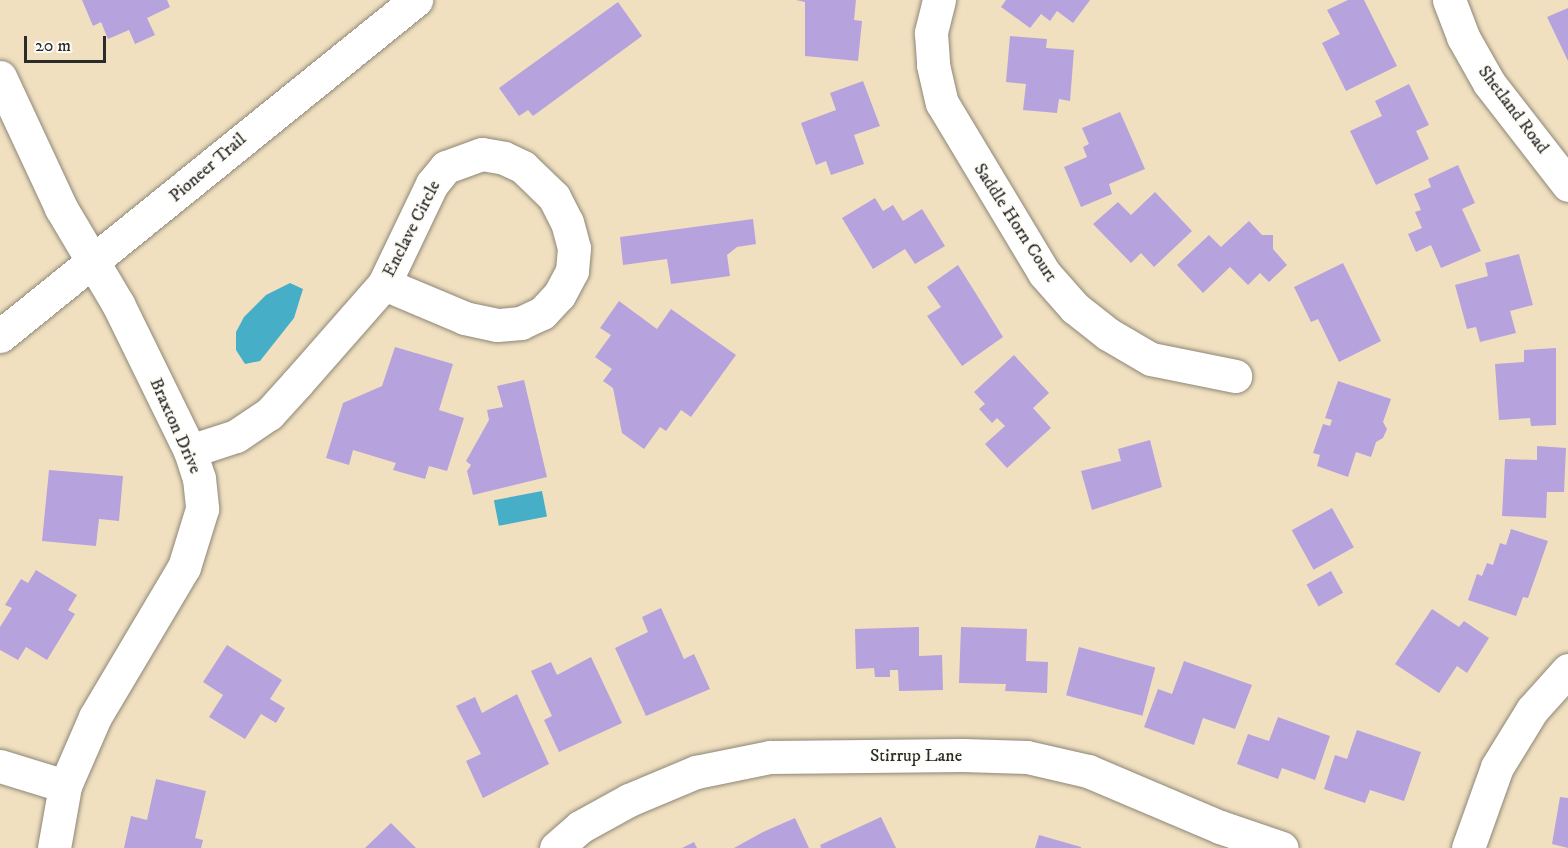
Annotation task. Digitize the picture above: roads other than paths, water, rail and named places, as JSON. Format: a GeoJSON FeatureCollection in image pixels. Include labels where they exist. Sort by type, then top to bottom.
{"type":"FeatureCollection","features":[{"type":"Feature","properties":{"kind":"street","name":"Pioneer Trail"},"geometry":{"type":"LineString","coordinates":[[0,336],[95,262],[251,131],[416,0]]}},
{"type":"Feature","properties":{"kind":"street","name":"Saddle Horn Court"},"geometry":{"type":"LineString","coordinates":[[939,0],[931,33],[933,65],[942,103],[1044,273],[1075,308],[1108,334],[1151,358],[1235,376]]}},
{"type":"Feature","properties":{"kind":"street","name":"Shetland Road"},"geometry":{"type":"LineString","coordinates":[[1449,0],[1463,37],[1489,83],[1568,185]]}},
{"type":"Feature","properties":{"kind":"street","name":"Braxton Drive"},"geometry":{"type":"LineString","coordinates":[[0,77],[61,208],[95,262],[190,451],[199,478],[202,509],[196,539],[184,567],[95,717],[65,786],[54,848]]}},
{"type":"Feature","properties":{"kind":"street","name":"Enclave Circle"},"geometry":{"type":"LineString","coordinates":[[190,451],[236,436],[269,414],[384,284],[432,184],[446,167],[482,154],[523,167],[554,197],[567,222],[574,248],[572,271],[559,296],[542,313],[521,323],[497,325],[465,318],[384,284]]}},
{"type":"Feature","properties":{"kind":"street"},"geometry":{"type":"LineString","coordinates":[[1468,848],[1497,768],[1532,710],[1568,670]]}},
{"type":"Feature","properties":{"kind":"street","name":"Stirrup Lane"},"geometry":{"type":"LineString","coordinates":[[556,848],[580,827],[619,805],[696,772],[770,757],[963,755],[1027,757],[1088,771],[1220,827],[1282,848]]}},
{"type":"Feature","properties":{"kind":"street"},"geometry":{"type":"LineString","coordinates":[[0,766],[65,786]]}},
{"type":"Feature","properties":{"kind":"water"},"geometry":{"type":"Polygon","coordinates":[[[290,283],[303,289],[294,318],[260,361],[245,364],[236,350],[236,332],[244,317],[266,295],[290,283]]]}},
{"type":"Feature","properties":{"kind":"water"},"geometry":{"type":"Polygon","coordinates":[[[542,491],[547,517],[499,526],[494,500],[542,491]]]}}]}
